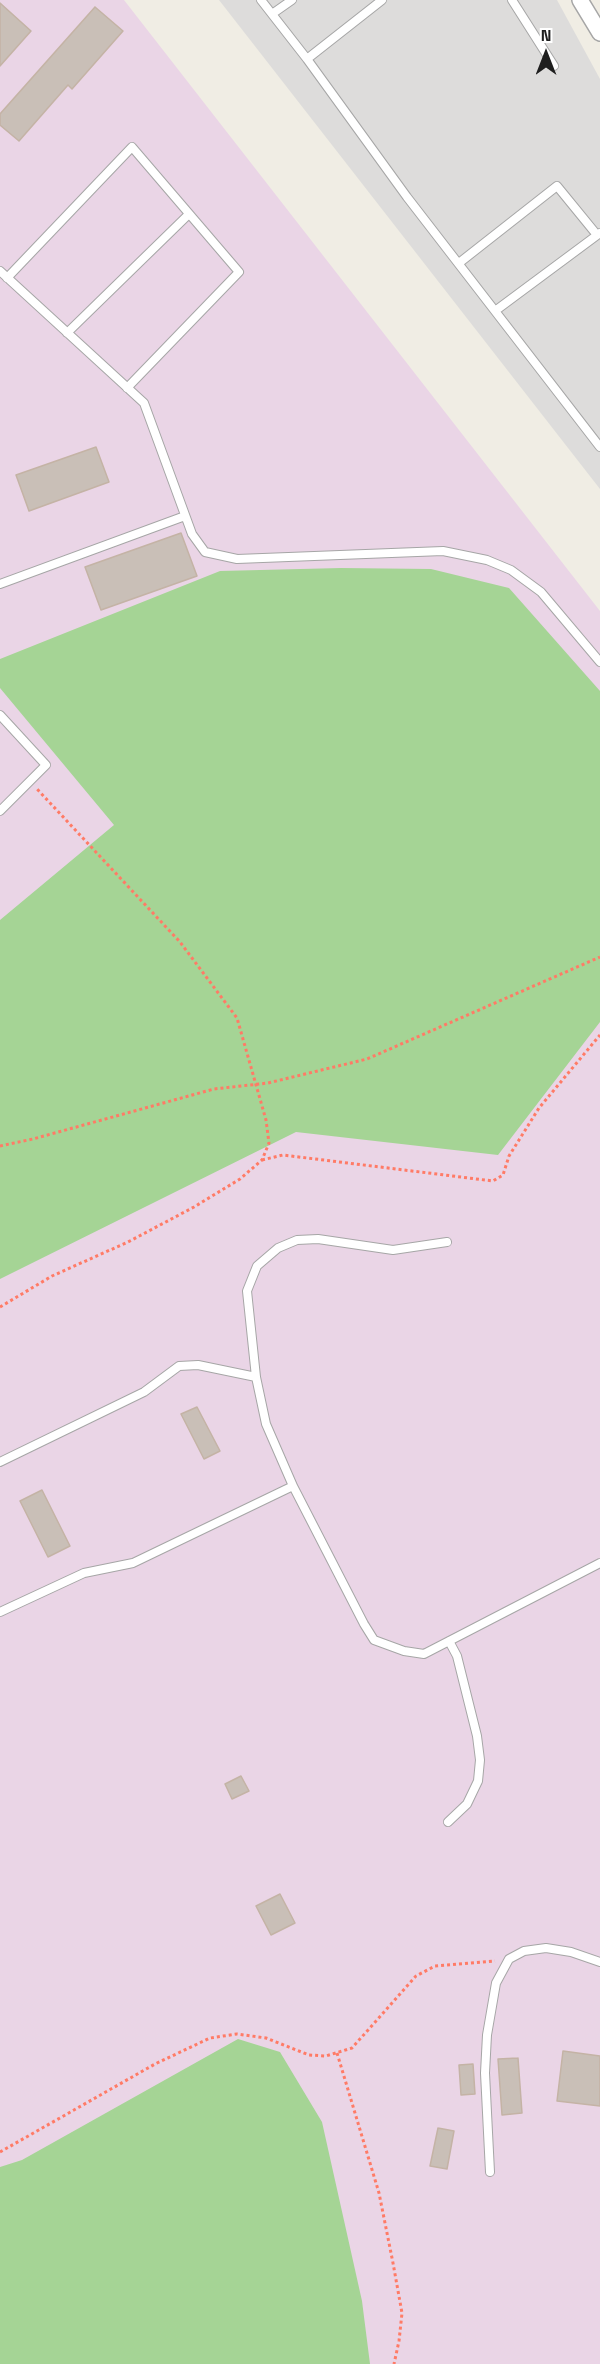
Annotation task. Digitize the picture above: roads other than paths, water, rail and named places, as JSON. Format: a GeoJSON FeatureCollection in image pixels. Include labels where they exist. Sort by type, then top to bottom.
{"type":"FeatureCollection","features":[{"type":"Feature","properties":{"kind":"street"},"geometry":{"type":"LineString","coordinates":[[580,0],[600,33]]}},
{"type":"Feature","properties":{"kind":"lane"},"geometry":{"type":"LineString","coordinates":[[261,0],[408,197],[600,447]]}},
{"type":"Feature","properties":{"kind":"lane"},"geometry":{"type":"LineString","coordinates":[[272,14],[292,0]]}},
{"type":"Feature","properties":{"kind":"lane"},"geometry":{"type":"LineString","coordinates":[[307,59],[382,0]]}},
{"type":"Feature","properties":{"kind":"lane"},"geometry":{"type":"LineString","coordinates":[[512,0],[554,66]]}},
{"type":"Feature","properties":{"kind":"lane"},"geometry":{"type":"LineString","coordinates":[[7,278],[132,147],[239,272],[127,388]]}},
{"type":"Feature","properties":{"kind":"lane"},"geometry":{"type":"LineString","coordinates":[[459,262],[557,186],[599,234],[495,311]]}},
{"type":"Feature","properties":{"kind":"lane"},"geometry":{"type":"LineString","coordinates":[[67,333],[189,214]]}},
{"type":"Feature","properties":{"kind":"lane"},"geometry":{"type":"LineString","coordinates":[[0,271],[144,403],[192,534],[205,552],[237,558],[443,551],[487,560],[512,570],[541,592],[600,662]]}},
{"type":"Feature","properties":{"kind":"lane"},"geometry":{"type":"LineString","coordinates":[[0,584],[185,516]]}},
{"type":"Feature","properties":{"kind":"lane"},"geometry":{"type":"LineString","coordinates":[[0,715],[46,765],[0,811]]}},
{"type":"Feature","properties":{"kind":"lane"},"geometry":{"type":"LineString","coordinates":[[447,1242],[393,1250],[318,1239],[297,1240],[278,1248],[257,1266],[247,1291],[256,1377],[266,1424],[293,1486],[374,1640],[404,1651],[424,1654],[600,1563]]}},
{"type":"Feature","properties":{"kind":"lane"},"geometry":{"type":"LineString","coordinates":[[0,1462],[144,1392],[178,1366],[198,1365],[256,1377]]}},
{"type":"Feature","properties":{"kind":"lane"},"geometry":{"type":"LineString","coordinates":[[0,1612],[84,1573],[133,1563],[293,1486]]}},
{"type":"Feature","properties":{"kind":"lane"},"geometry":{"type":"LineString","coordinates":[[448,1822],[467,1804],[478,1781],[480,1760],[477,1736],[457,1656],[449,1641]]}},
{"type":"Feature","properties":{"kind":"lane"},"geometry":{"type":"LineString","coordinates":[[490,2172],[485,2073],[487,2035],[496,1983],[508,1959],[524,1951],[546,1948],[571,1952],[600,1962]]}}]}
